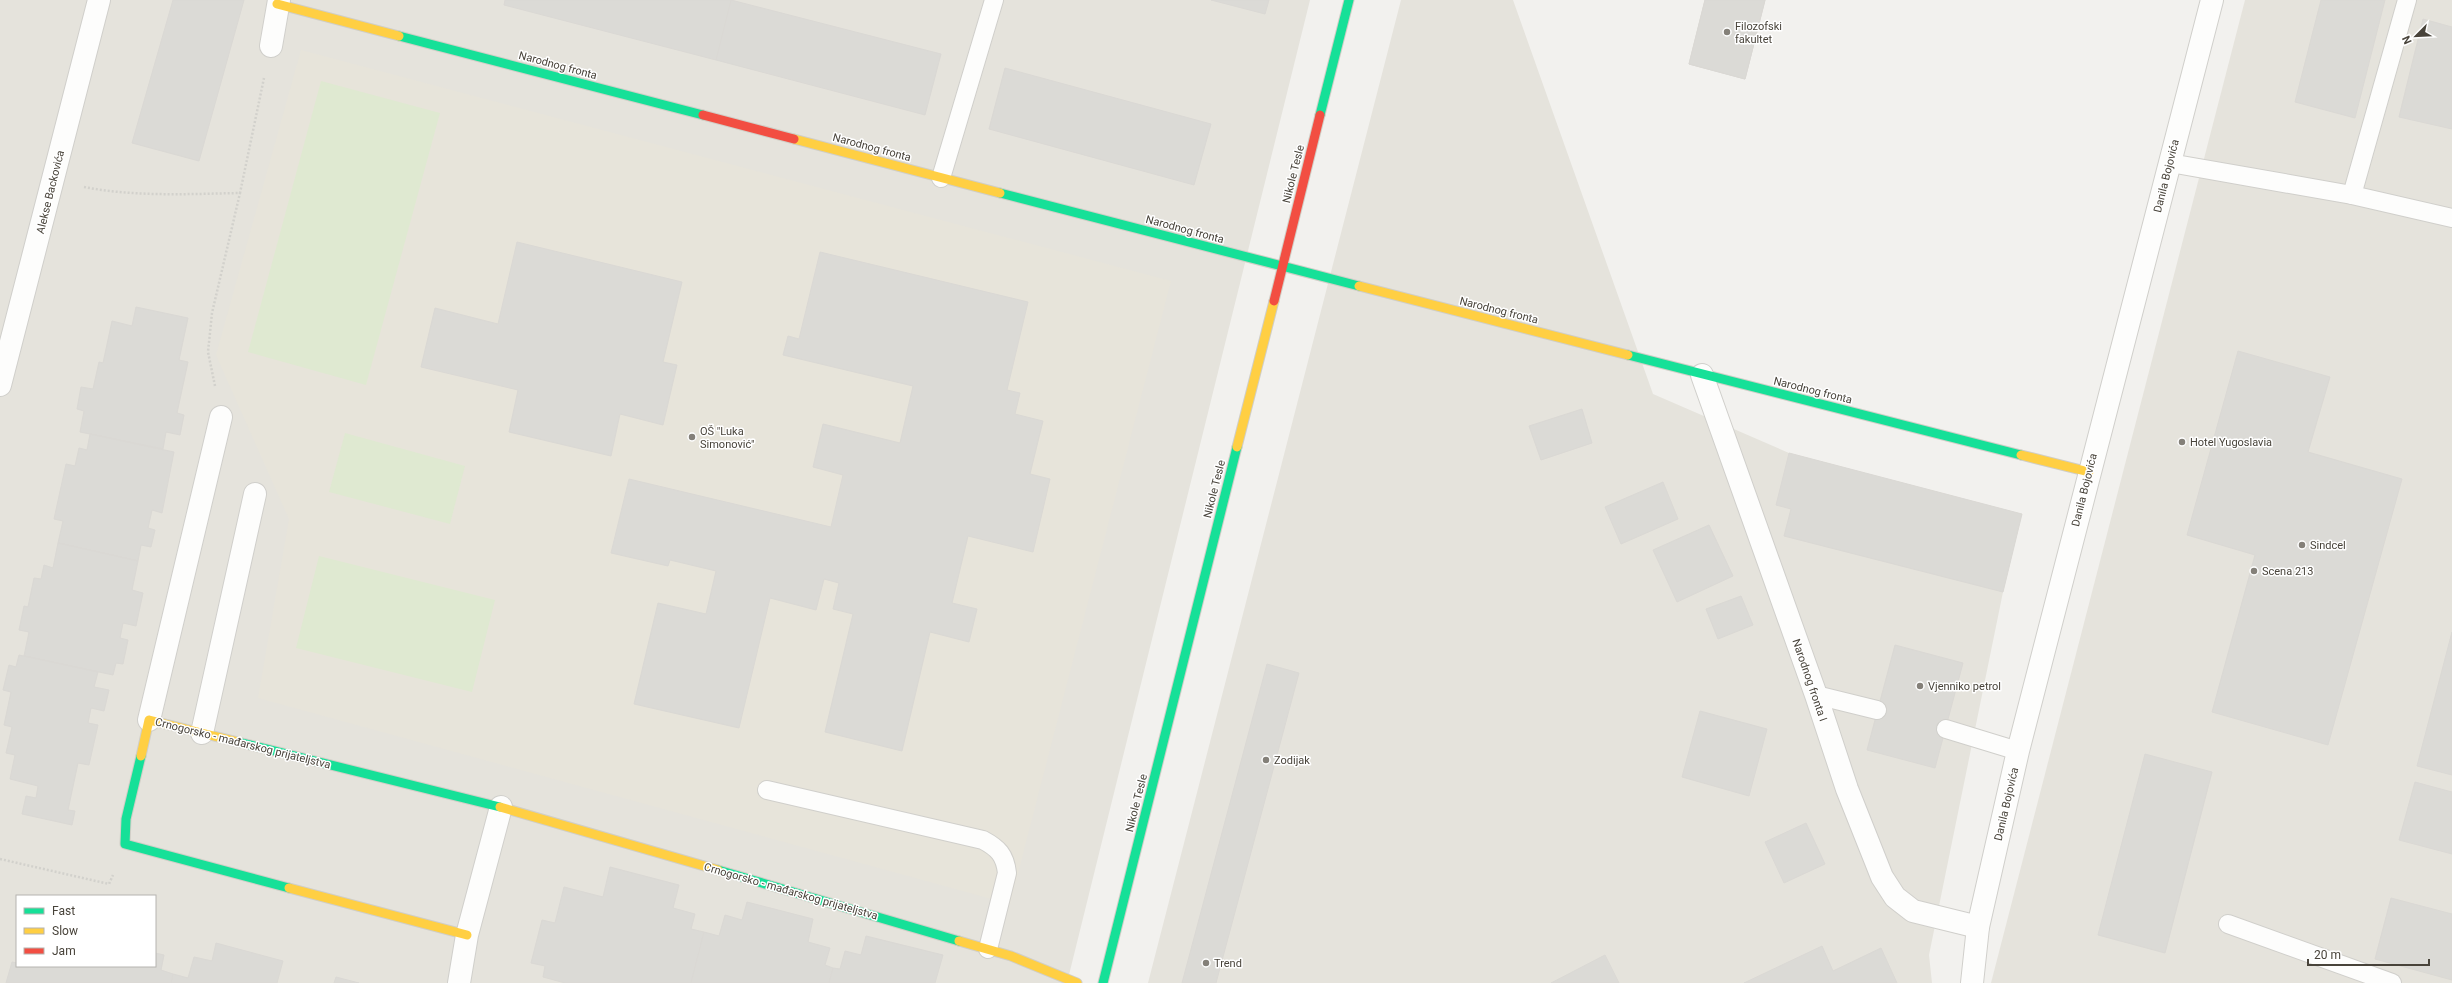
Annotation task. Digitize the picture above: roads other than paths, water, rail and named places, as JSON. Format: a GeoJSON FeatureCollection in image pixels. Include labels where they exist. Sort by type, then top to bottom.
{"type":"FeatureCollection","features":[{"type":"Feature","properties":{"kind":"street","name":"Alekse Backovića"},"geometry":{"type":"LineString","coordinates":[[0,384],[99,0]]}},
{"type":"Feature","properties":{"kind":"street","name":"Nikole Tesle"},"geometry":{"type":"LineString","coordinates":[[1103,983],[1349,0]]}},
{"type":"Feature","properties":{"kind":"street","name":"Danila Bojovića"},"geometry":{"type":"LineString","coordinates":[[1972,983],[1978,927],[2018,751],[2212,0]]}},
{"type":"Feature","properties":{"kind":"street","name":"Narodnog fronta"},"geometry":{"type":"LineString","coordinates":[[278,2],[942,178],[1702,375],[2089,472]]}},
{"type":"Feature","properties":{"kind":"street"},"geometry":{"type":"LineString","coordinates":[[271,46],[278,2]]}},
{"type":"Feature","properties":{"kind":"street","name":"Narodnog fronta I"},"geometry":{"type":"LineString","coordinates":[[1702,375],[1816,695],[1847,789],[1882,877],[1895,898],[1913,912],[1978,927]]}},
{"type":"Feature","properties":{"kind":"street"},"geometry":{"type":"LineString","coordinates":[[149,720],[221,416]]}},
{"type":"Feature","properties":{"kind":"street"},"geometry":{"type":"LineString","coordinates":[[202,733],[255,494]]}},
{"type":"Feature","properties":{"kind":"street","name":"Crnogorsko - mađarskog prijateljstva"},"geometry":{"type":"LineString","coordinates":[[468,935],[125,844],[126,819],[149,720],[501,807],[1011,956],[1077,983]]}},
{"type":"Feature","properties":{"kind":"street"},"geometry":{"type":"LineString","coordinates":[[459,983],[468,935],[501,807]]}},
{"type":"Feature","properties":{"kind":"lane"},"geometry":{"type":"LineString","coordinates":[[942,178],[994,0]]}},
{"type":"Feature","properties":{"kind":"lane"},"geometry":{"type":"LineString","coordinates":[[2352,195],[2406,0]]}},
{"type":"Feature","properties":{"kind":"lane"},"geometry":{"type":"LineString","coordinates":[[2170,163],[2352,195],[2452,218]]}},
{"type":"Feature","properties":{"kind":"lane"},"geometry":{"type":"LineString","coordinates":[[1816,695],[1877,710]]}},
{"type":"Feature","properties":{"kind":"lane"},"geometry":{"type":"LineString","coordinates":[[1946,729],[2018,751]]}},
{"type":"Feature","properties":{"kind":"lane"},"geometry":{"type":"LineString","coordinates":[[767,790],[983,840],[997,847],[1006,860],[1008,873],[988,949]]}},
{"type":"Feature","properties":{"kind":"lane"},"geometry":{"type":"LineString","coordinates":[[2228,924],[2392,983]]}},
{"type":"Feature","properties":{"kind":"place","name":"Filozofski fakultet"},"geometry":{"type":"Point","coordinates":[1727,32]}},
{"type":"Feature","properties":{"kind":"place","name":"OŠ \"Luka Simonović\""},"geometry":{"type":"Point","coordinates":[692,437]}},
{"type":"Feature","properties":{"kind":"place","name":"Hotel Yugoslavia"},"geometry":{"type":"Point","coordinates":[2182,442]}},
{"type":"Feature","properties":{"kind":"place","name":"Sindcel"},"geometry":{"type":"Point","coordinates":[2302,545]}},
{"type":"Feature","properties":{"kind":"place","name":"Scena 213"},"geometry":{"type":"Point","coordinates":[2254,571]}},
{"type":"Feature","properties":{"kind":"place","name":"Vjenniko petrol"},"geometry":{"type":"Point","coordinates":[1920,686]}},
{"type":"Feature","properties":{"kind":"place","name":"Zodijak"},"geometry":{"type":"Point","coordinates":[1266,760]}},
{"type":"Feature","properties":{"kind":"place","name":"Trend"},"geometry":{"type":"Point","coordinates":[1206,963]}}]}
